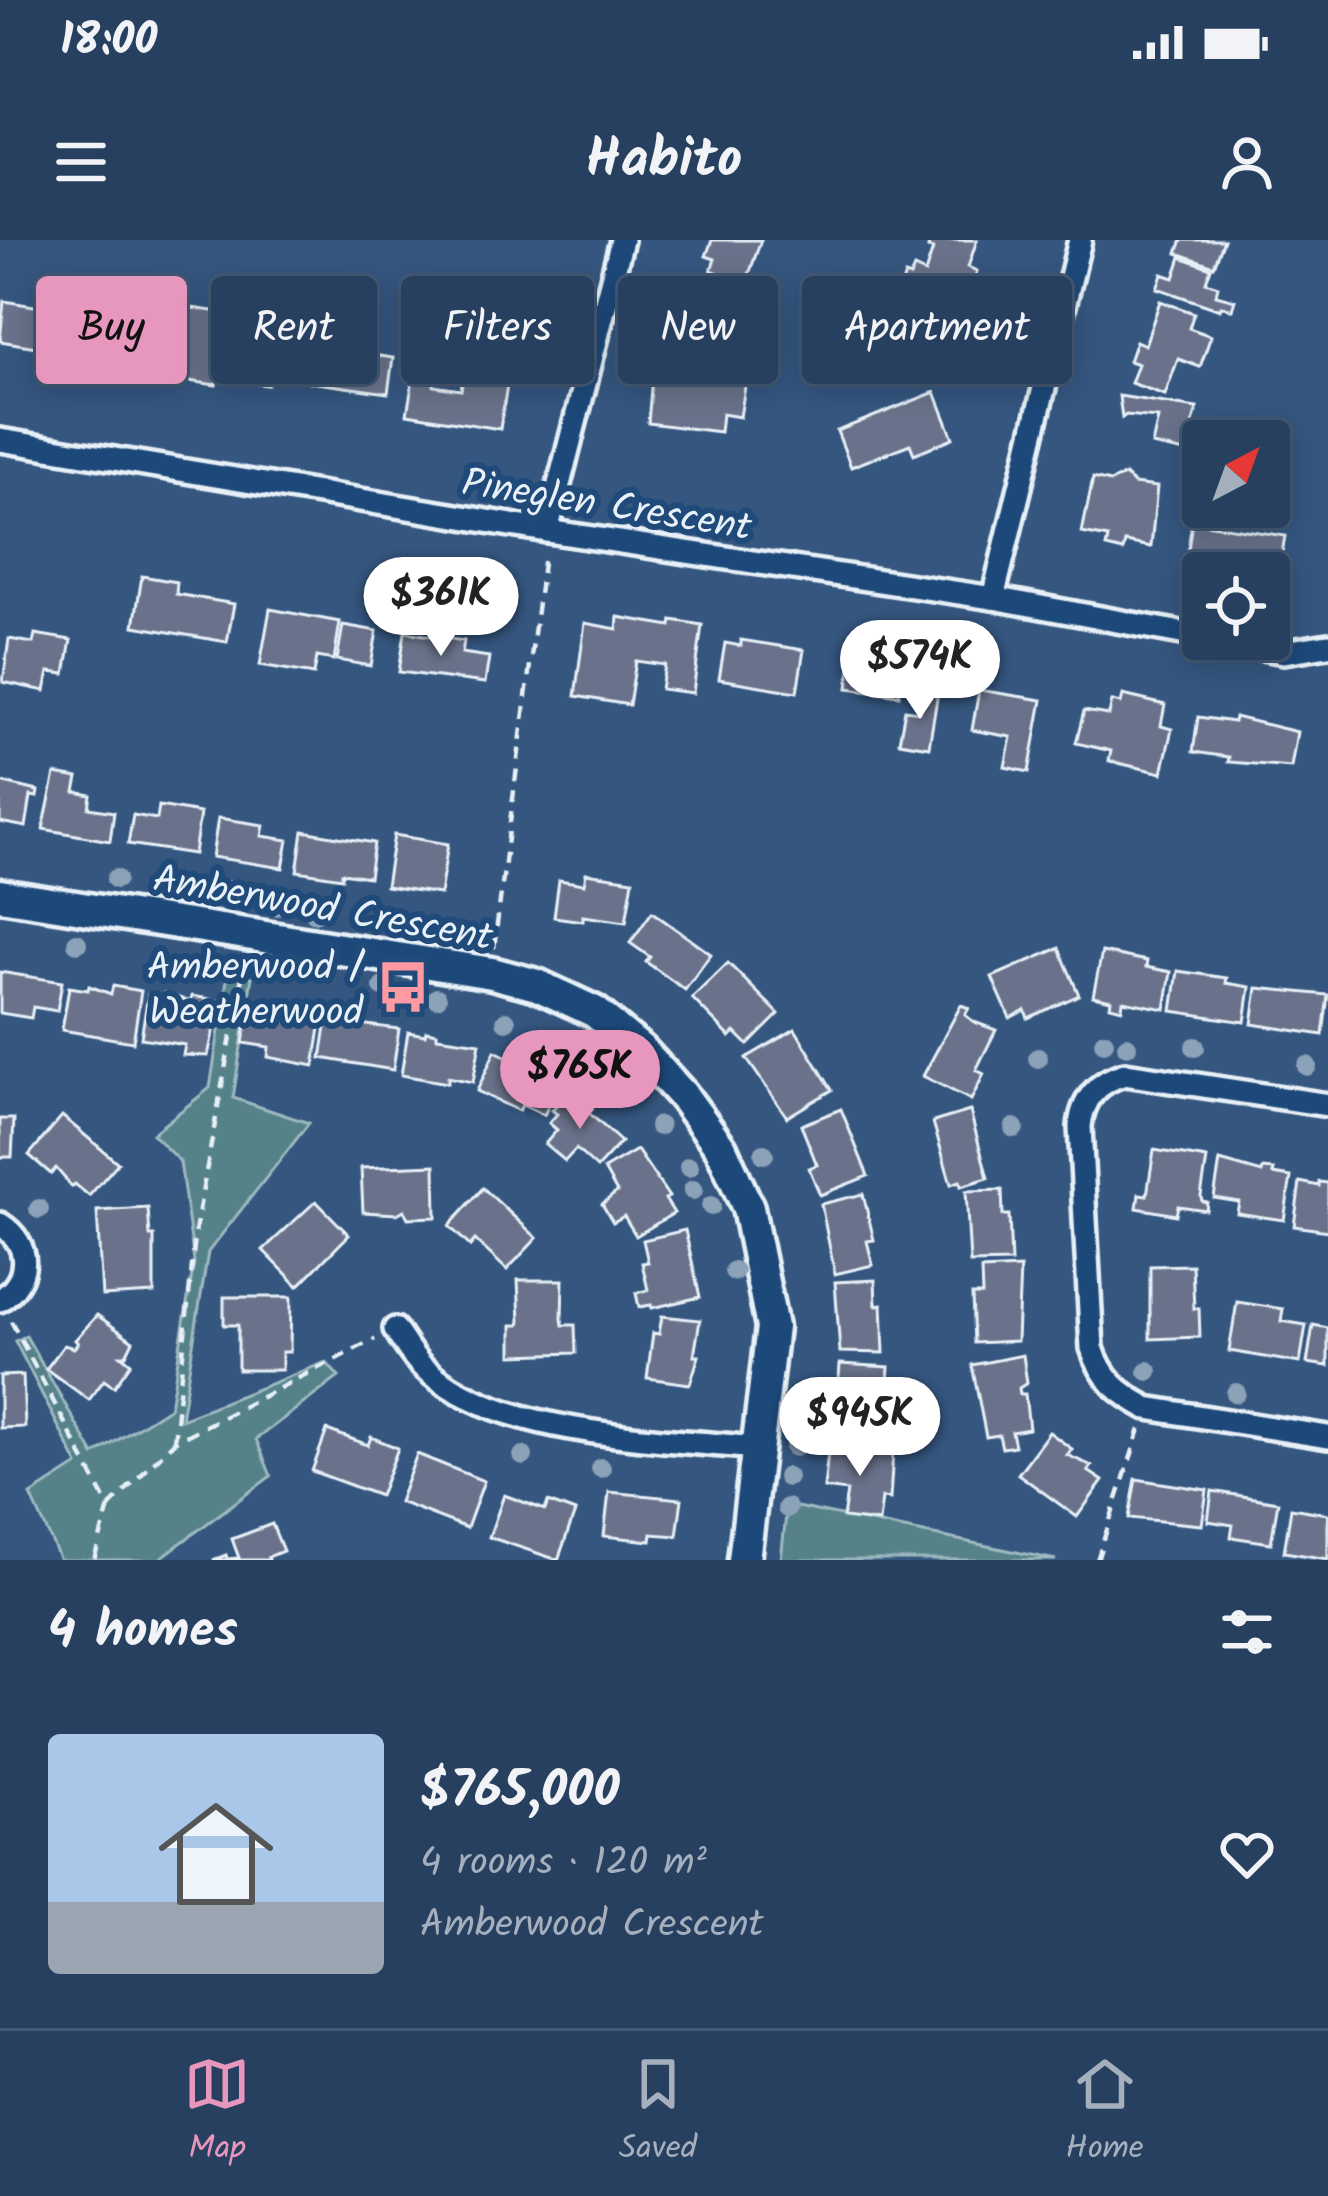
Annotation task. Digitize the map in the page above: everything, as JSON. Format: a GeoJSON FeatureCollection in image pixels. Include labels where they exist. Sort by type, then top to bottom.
{"type":"FeatureCollection","features":[{"type":"Feature","properties":{"kind":"street"},"geometry":{"type":"LineString","coordinates":[[547,531],[622,240]]}},
{"type":"Feature","properties":{"kind":"street"},"geometry":{"type":"LineString","coordinates":[[993,598],[1080,240]]}},
{"type":"Feature","properties":{"kind":"street","name":"Pineglen Crescent"},"geometry":{"type":"LineString","coordinates":[[0,440],[547,531],[993,598],[1182,633]]}},
{"type":"Feature","properties":{"kind":"street"},"geometry":{"type":"LineString","coordinates":[[1290,651],[1328,645]]}},
{"type":"Feature","properties":{"kind":"street","name":"Amberwood Crescent"},"geometry":{"type":"LineString","coordinates":[[0,895],[492,973],[537,985],[595,1012],[655,1065],[721,1148],[748,1208],[772,1328],[744,1560]]}},
{"type":"Feature","properties":{"kind":"street"},"geometry":{"type":"LineString","coordinates":[[1328,1106],[1125,1074],[1112,1078],[1084,1103],[1080,1127],[1092,1348],[1099,1370],[1113,1386],[1147,1408],[1328,1437]]}},
{"type":"Feature","properties":{"kind":"street"},"geometry":{"type":"LineString","coordinates":[[0,1224],[20,1241],[25,1268],[20,1281],[0,1300]]}},
{"type":"Feature","properties":{"kind":"street"},"geometry":{"type":"LineString","coordinates":[[395,1329],[420,1365],[442,1381],[550,1426],[756,1448]]}},
{"type":"Feature","properties":{"kind":"path"},"geometry":{"type":"LineString","coordinates":[[492,973],[547,531]]}},
{"type":"Feature","properties":{"kind":"path"},"geometry":{"type":"LineString","coordinates":[[174,1442],[196,1226],[250,932]]}},
{"type":"Feature","properties":{"kind":"path"},"geometry":{"type":"LineString","coordinates":[[0,1300],[109,1507]]}},
{"type":"Feature","properties":{"kind":"path"},"geometry":{"type":"LineString","coordinates":[[94,1560],[109,1507],[174,1442],[395,1329]]}},
{"type":"Feature","properties":{"kind":"path"},"geometry":{"type":"LineString","coordinates":[[1097,1560],[1147,1408]]}},
{"type":"Feature","properties":{"kind":"green space"},"geometry":{"type":"Polygon","coordinates":[[[228,973],[252,977],[233,1098],[309,1123],[208,1252],[181,1419],[326,1362],[339,1377],[256,1439],[271,1476],[158,1560],[60,1560],[31,1495],[78,1465],[15,1341],[26,1336],[94,1455],[170,1407],[194,1262],[180,1162],[152,1134],[210,1088],[228,973]]]}},
{"type":"Feature","properties":{"kind":"green space"},"geometry":{"type":"Polygon","coordinates":[[[787,1505],[1056,1560],[781,1560],[787,1505]]]}},
{"type":"Feature","properties":{"kind":"building"},"geometry":{"type":"Polygon","coordinates":[[[712,240],[761,240],[748,276],[711,270],[715,259],[706,256],[712,240]]]}},
{"type":"Feature","properties":{"kind":"building"},"geometry":{"type":"Polygon","coordinates":[[[930,240],[977,240],[968,267],[977,271],[975,276],[910,276],[914,268],[925,273],[933,249],[928,248],[930,240]]]}},
{"type":"Feature","properties":{"kind":"building"},"geometry":{"type":"Polygon","coordinates":[[[1182,240],[1224,240],[1214,266],[1177,253],[1182,240]]]}},
{"type":"Feature","properties":{"kind":"building"},"geometry":{"type":"Polygon","coordinates":[[[1181,257],[1211,268],[1206,282],[1218,286],[1216,295],[1235,300],[1232,310],[1157,288],[1162,274],[1174,278],[1181,257]]]}},
{"type":"Feature","properties":{"kind":"building"},"geometry":{"type":"Polygon","coordinates":[[[4,301],[36,306],[36,347],[0,341],[4,301]]]}},
{"type":"Feature","properties":{"kind":"building"},"geometry":{"type":"Polygon","coordinates":[[[1160,301],[1194,313],[1189,328],[1211,336],[1200,367],[1178,359],[1165,395],[1131,383],[1138,364],[1129,361],[1136,341],[1145,345],[1160,301]]]}},
{"type":"Feature","properties":{"kind":"building"},"geometry":{"type":"Polygon","coordinates":[[[187,307],[211,311],[211,384],[216,385],[187,381],[187,307]]]}},
{"type":"Feature","properties":{"kind":"building"},"geometry":{"type":"Polygon","coordinates":[[[377,356],[393,358],[388,393],[323,384],[377,384],[377,356]]]}},
{"type":"Feature","properties":{"kind":"building"},"geometry":{"type":"Polygon","coordinates":[[[412,384],[461,390],[462,384],[507,384],[500,429],[407,414],[412,384]]]}},
{"type":"Feature","properties":{"kind":"building"},"geometry":{"type":"Polygon","coordinates":[[[651,384],[746,384],[740,417],[722,414],[720,432],[648,423],[651,384]]]}},
{"type":"Feature","properties":{"kind":"building"},"geometry":{"type":"Polygon","coordinates":[[[935,392],[953,438],[914,454],[910,444],[851,467],[837,431],[935,392]]]}},
{"type":"Feature","properties":{"kind":"building"},"geometry":{"type":"Polygon","coordinates":[[[1119,396],[1197,408],[1194,420],[1182,420],[1182,451],[1152,445],[1158,418],[1122,418],[1119,396]]]}},
{"type":"Feature","properties":{"kind":"building"},"geometry":{"type":"Polygon","coordinates":[[[1125,475],[1134,484],[1157,487],[1151,547],[1125,542],[1123,551],[1106,547],[1108,538],[1082,533],[1093,478],[1110,482],[1125,475]]]}},
{"type":"Feature","properties":{"kind":"building"},"geometry":{"type":"Polygon","coordinates":[[[1191,528],[1285,536],[1282,552],[1188,552],[1191,528]]]}},
{"type":"Feature","properties":{"kind":"building"},"geometry":{"type":"Polygon","coordinates":[[[142,576],[177,582],[176,594],[234,604],[227,642],[134,626],[142,576]]]}},
{"type":"Feature","properties":{"kind":"building"},"geometry":{"type":"Polygon","coordinates":[[[270,609],[340,622],[334,660],[317,657],[314,674],[260,665],[270,609]]]}},
{"type":"Feature","properties":{"kind":"building"},"geometry":{"type":"Polygon","coordinates":[[[618,617],[671,626],[672,620],[702,625],[693,693],[661,689],[665,665],[636,661],[629,705],[575,696],[585,623],[617,629],[618,617]]]}},
{"type":"Feature","properties":{"kind":"building"},"geometry":{"type":"Polygon","coordinates":[[[343,625],[377,631],[371,666],[337,660],[343,625]]]}},
{"type":"Feature","properties":{"kind":"building"},"geometry":{"type":"Polygon","coordinates":[[[405,632],[464,641],[462,653],[489,657],[485,683],[399,672],[405,632]]]}},
{"type":"Feature","properties":{"kind":"building"},"geometry":{"type":"Polygon","coordinates":[[[35,634],[71,640],[65,674],[49,672],[45,691],[3,682],[9,639],[33,643],[35,634]]]}},
{"type":"Feature","properties":{"kind":"building"},"geometry":{"type":"Polygon","coordinates":[[[741,640],[804,650],[797,692],[719,679],[725,643],[741,646],[741,640]]]}},
{"type":"Feature","properties":{"kind":"building"},"geometry":{"type":"Polygon","coordinates":[[[852,656],[903,664],[899,695],[848,688],[852,656]]]}},
{"type":"Feature","properties":{"kind":"building"},"geometry":{"type":"Polygon","coordinates":[[[924,689],[938,692],[929,747],[899,742],[905,710],[920,712],[924,689]]]}},
{"type":"Feature","properties":{"kind":"building"},"geometry":{"type":"Polygon","coordinates":[[[979,690],[1042,700],[1029,772],[1005,767],[1011,737],[972,730],[979,690]]]}},
{"type":"Feature","properties":{"kind":"building"},"geometry":{"type":"Polygon","coordinates":[[[1123,695],[1165,705],[1161,726],[1172,729],[1162,773],[1109,761],[1111,751],[1076,743],[1084,711],[1109,715],[1112,701],[1121,703],[1123,695]]]}},
{"type":"Feature","properties":{"kind":"building"},"geometry":{"type":"Polygon","coordinates":[[[1198,717],[1234,722],[1235,717],[1297,732],[1291,767],[1228,762],[1229,757],[1193,752],[1198,717]]]}},
{"type":"Feature","properties":{"kind":"building"},"geometry":{"type":"Polygon","coordinates":[[[55,774],[78,778],[75,792],[91,795],[89,808],[114,812],[110,841],[43,829],[55,774]]]}},
{"type":"Feature","properties":{"kind":"building"},"geometry":{"type":"Polygon","coordinates":[[[0,782],[38,791],[37,797],[31,796],[26,827],[0,822],[0,782]]]}},
{"type":"Feature","properties":{"kind":"building"},"geometry":{"type":"Polygon","coordinates":[[[159,806],[200,813],[194,854],[128,844],[133,815],[157,819],[159,806]]]}},
{"type":"Feature","properties":{"kind":"building"},"geometry":{"type":"Polygon","coordinates":[[[218,818],[264,825],[262,836],[288,840],[283,868],[212,857],[218,818]]]}},
{"type":"Feature","properties":{"kind":"building"},"geometry":{"type":"Polygon","coordinates":[[[303,831],[374,843],[369,877],[297,871],[303,831]]]}},
{"type":"Feature","properties":{"kind":"building"},"geometry":{"type":"Polygon","coordinates":[[[394,835],[448,844],[440,894],[386,886],[394,835]]]}},
{"type":"Feature","properties":{"kind":"building"},"geometry":{"type":"Polygon","coordinates":[[[586,873],[633,880],[626,922],[554,917],[559,880],[584,884],[586,873]]]}},
{"type":"Feature","properties":{"kind":"building"},"geometry":{"type":"Polygon","coordinates":[[[652,912],[711,954],[685,990],[646,962],[650,957],[630,943],[652,912]]]}},
{"type":"Feature","properties":{"kind":"building"},"geometry":{"type":"Polygon","coordinates":[[[1059,948],[1079,995],[1028,1018],[1025,1010],[1010,1018],[992,977],[1059,948]]]}},
{"type":"Feature","properties":{"kind":"building"},"geometry":{"type":"Polygon","coordinates":[[[1102,952],[1147,961],[1146,967],[1171,972],[1165,1009],[1123,1001],[1122,1009],[1110,1006],[1111,1000],[1093,996],[1102,952]]]}},
{"type":"Feature","properties":{"kind":"building"},"geometry":{"type":"Polygon","coordinates":[[[728,963],[779,1014],[748,1045],[735,1032],[730,1037],[692,998],[728,963]]]}},
{"type":"Feature","properties":{"kind":"building"},"geometry":{"type":"Polygon","coordinates":[[[1178,971],[1227,978],[1226,983],[1250,987],[1245,1022],[1172,1011],[1178,971]]]}},
{"type":"Feature","properties":{"kind":"building"},"geometry":{"type":"Polygon","coordinates":[[[0,972],[62,982],[57,1011],[33,1007],[31,1018],[0,1013],[0,972]]]}},
{"type":"Feature","properties":{"kind":"building"},"geometry":{"type":"Polygon","coordinates":[[[89,986],[111,994],[113,986],[141,991],[133,1042],[62,1030],[69,987],[88,990],[89,986]]]}},
{"type":"Feature","properties":{"kind":"building"},"geometry":{"type":"Polygon","coordinates":[[[1257,988],[1328,995],[1323,1035],[1252,1024],[1257,988]]]}},
{"type":"Feature","properties":{"kind":"building"},"geometry":{"type":"Polygon","coordinates":[[[164,993],[191,1002],[192,996],[220,1001],[208,1056],[183,1055],[185,1045],[141,1038],[148,995],[163,998],[164,993]]]}},
{"type":"Feature","properties":{"kind":"building"},"geometry":{"type":"Polygon","coordinates":[[[961,1005],[969,1008],[965,1015],[974,1022],[996,1030],[976,1070],[984,1074],[971,1100],[923,1076],[961,1005]]]}},
{"type":"Feature","properties":{"kind":"building"},"geometry":{"type":"Polygon","coordinates":[[[249,1006],[321,1022],[314,1066],[268,1057],[269,1047],[243,1043],[249,1006]]]}},
{"type":"Feature","properties":{"kind":"building"},"geometry":{"type":"Polygon","coordinates":[[[327,1020],[399,1029],[393,1070],[321,1058],[327,1020]]]}},
{"type":"Feature","properties":{"kind":"building"},"geometry":{"type":"Polygon","coordinates":[[[795,1029],[832,1090],[787,1117],[746,1058],[795,1029]]]}},
{"type":"Feature","properties":{"kind":"building"},"geometry":{"type":"Polygon","coordinates":[[[426,1031],[480,1043],[473,1082],[401,1075],[408,1032],[425,1035],[426,1031]]]}},
{"type":"Feature","properties":{"kind":"building"},"geometry":{"type":"Polygon","coordinates":[[[495,1051],[560,1082],[544,1115],[522,1105],[519,1111],[477,1091],[495,1051]]]}},
{"type":"Feature","properties":{"kind":"building"},"geometry":{"type":"Polygon","coordinates":[[[571,1089],[621,1142],[597,1168],[576,1149],[565,1161],[545,1144],[557,1130],[549,1123],[557,1114],[552,1110],[571,1089]]]}},
{"type":"Feature","properties":{"kind":"building"},"geometry":{"type":"Polygon","coordinates":[[[841,1109],[868,1176],[820,1195],[809,1168],[817,1165],[801,1125],[841,1109]]]}},
{"type":"Feature","properties":{"kind":"building"},"geometry":{"type":"Polygon","coordinates":[[[970,1111],[988,1178],[961,1186],[960,1181],[951,1184],[933,1122],[970,1111]]]}},
{"type":"Feature","properties":{"kind":"building"},"geometry":{"type":"Polygon","coordinates":[[[62,1116],[118,1163],[89,1196],[75,1184],[72,1187],[56,1168],[51,1174],[29,1155],[62,1116]]]}},
{"type":"Feature","properties":{"kind":"building"},"geometry":{"type":"Polygon","coordinates":[[[0,1119],[14,1119],[12,1157],[0,1157],[0,1119]]]}},
{"type":"Feature","properties":{"kind":"building"},"geometry":{"type":"Polygon","coordinates":[[[637,1150],[669,1197],[665,1199],[674,1213],[636,1236],[624,1216],[613,1222],[602,1204],[617,1192],[604,1169],[637,1150]]]}},
{"type":"Feature","properties":{"kind":"building"},"geometry":{"type":"Polygon","coordinates":[[[1154,1150],[1207,1159],[1201,1196],[1207,1202],[1206,1210],[1178,1206],[1176,1215],[1137,1208],[1139,1194],[1147,1195],[1154,1150]]]}},
{"type":"Feature","properties":{"kind":"building"},"geometry":{"type":"Polygon","coordinates":[[[1220,1161],[1291,1177],[1284,1220],[1237,1213],[1239,1202],[1214,1198],[1220,1161]]]}},
{"type":"Feature","properties":{"kind":"building"},"geometry":{"type":"Polygon","coordinates":[[[435,1165],[436,1217],[408,1218],[404,1210],[397,1214],[363,1212],[361,1168],[435,1165]]]}},
{"type":"Feature","properties":{"kind":"building"},"geometry":{"type":"Polygon","coordinates":[[[1300,1182],[1328,1183],[1328,1231],[1294,1226],[1300,1182]]]}},
{"type":"Feature","properties":{"kind":"building"},"geometry":{"type":"Polygon","coordinates":[[[483,1188],[537,1238],[507,1270],[475,1240],[470,1246],[449,1226],[483,1188]]]}},
{"type":"Feature","properties":{"kind":"building"},"geometry":{"type":"Polygon","coordinates":[[[1002,1190],[1003,1215],[1009,1215],[1011,1262],[970,1263],[966,1191],[1002,1190]]]}},
{"type":"Feature","properties":{"kind":"building"},"geometry":{"type":"Polygon","coordinates":[[[863,1194],[874,1240],[867,1241],[873,1265],[835,1274],[821,1204],[863,1194]]]}},
{"type":"Feature","properties":{"kind":"building"},"geometry":{"type":"Polygon","coordinates":[[[316,1201],[349,1235],[298,1286],[263,1250],[316,1201]]]}},
{"type":"Feature","properties":{"kind":"building"},"geometry":{"type":"Polygon","coordinates":[[[148,1208],[150,1236],[154,1236],[154,1293],[102,1296],[97,1211],[148,1208]]]}},
{"type":"Feature","properties":{"kind":"building"},"geometry":{"type":"Polygon","coordinates":[[[685,1230],[700,1297],[639,1307],[636,1293],[648,1290],[643,1240],[685,1230]]]}},
{"type":"Feature","properties":{"kind":"building"},"geometry":{"type":"Polygon","coordinates":[[[1192,1265],[1200,1337],[1150,1339],[1150,1266],[1192,1265]]]}},
{"type":"Feature","properties":{"kind":"building"},"geometry":{"type":"Polygon","coordinates":[[[1020,1268],[1017,1341],[974,1343],[972,1295],[982,1295],[981,1270],[1020,1268]]]}},
{"type":"Feature","properties":{"kind":"building"},"geometry":{"type":"Polygon","coordinates":[[[518,1280],[563,1280],[563,1325],[575,1325],[576,1353],[512,1355],[512,1325],[520,1321],[518,1280]]]}},
{"type":"Feature","properties":{"kind":"building"},"geometry":{"type":"Polygon","coordinates":[[[875,1280],[876,1305],[882,1304],[884,1353],[840,1352],[835,1282],[875,1280]]]}},
{"type":"Feature","properties":{"kind":"building"},"geometry":{"type":"Polygon","coordinates":[[[224,1297],[291,1297],[290,1352],[282,1352],[282,1370],[238,1370],[238,1325],[224,1325],[224,1297]]]}},
{"type":"Feature","properties":{"kind":"building"},"geometry":{"type":"Polygon","coordinates":[[[1237,1302],[1283,1309],[1281,1321],[1306,1325],[1300,1363],[1229,1351],[1237,1302]]]}},
{"type":"Feature","properties":{"kind":"building"},"geometry":{"type":"Polygon","coordinates":[[[97,1315],[133,1341],[126,1355],[121,1355],[131,1363],[114,1387],[104,1380],[89,1400],[46,1369],[64,1345],[74,1348],[75,1340],[97,1315]]]}},
{"type":"Feature","properties":{"kind":"building"},"geometry":{"type":"Polygon","coordinates":[[[662,1316],[700,1320],[694,1356],[699,1356],[690,1384],[647,1378],[653,1333],[659,1334],[662,1316]]]}},
{"type":"Feature","properties":{"kind":"building"},"geometry":{"type":"Polygon","coordinates":[[[1313,1325],[1328,1328],[1328,1366],[1307,1363],[1313,1325]]]}},
{"type":"Feature","properties":{"kind":"building"},"geometry":{"type":"Polygon","coordinates":[[[1023,1355],[1027,1383],[1019,1388],[1025,1394],[1029,1429],[1012,1432],[1015,1446],[1002,1448],[999,1435],[986,1437],[972,1365],[1023,1355]]]}},
{"type":"Feature","properties":{"kind":"building"},"geometry":{"type":"Polygon","coordinates":[[[840,1364],[889,1367],[886,1414],[874,1413],[873,1438],[835,1436],[840,1364]]]}},
{"type":"Feature","properties":{"kind":"building"},"geometry":{"type":"Polygon","coordinates":[[[23,1375],[25,1427],[0,1428],[0,1376],[23,1375]]]}},
{"type":"Feature","properties":{"kind":"building"},"geometry":{"type":"Polygon","coordinates":[[[327,1430],[368,1445],[371,1437],[398,1448],[380,1496],[312,1471],[327,1430]]]}},
{"type":"Feature","properties":{"kind":"building"},"geometry":{"type":"Polygon","coordinates":[[[1049,1432],[1072,1449],[1067,1455],[1092,1466],[1088,1471],[1103,1481],[1077,1517],[1018,1474],[1049,1432]]]}},
{"type":"Feature","properties":{"kind":"building"},"geometry":{"type":"Polygon","coordinates":[[[829,1443],[893,1452],[890,1499],[882,1498],[879,1522],[843,1518],[847,1491],[824,1488],[829,1443]]]}},
{"type":"Feature","properties":{"kind":"building"},"geometry":{"type":"Polygon","coordinates":[[[417,1454],[484,1481],[467,1528],[399,1502],[417,1454]]]}},
{"type":"Feature","properties":{"kind":"building"},"geometry":{"type":"Polygon","coordinates":[[[1136,1479],[1207,1490],[1202,1525],[1129,1518],[1136,1479]]]}},
{"type":"Feature","properties":{"kind":"building"},"geometry":{"type":"Polygon","coordinates":[[[1212,1491],[1278,1502],[1271,1543],[1231,1537],[1233,1525],[1208,1521],[1212,1491]]]}},
{"type":"Feature","properties":{"kind":"building"},"geometry":{"type":"Polygon","coordinates":[[[609,1492],[682,1499],[677,1536],[652,1534],[651,1541],[604,1536],[609,1492]]]}},
{"type":"Feature","properties":{"kind":"building"},"geometry":{"type":"Polygon","coordinates":[[[504,1495],[545,1510],[548,1502],[575,1512],[558,1560],[489,1537],[504,1495]]]}},
{"type":"Feature","properties":{"kind":"building"},"geometry":{"type":"Polygon","coordinates":[[[1291,1508],[1328,1514],[1328,1559],[1284,1552],[1291,1508]]]}},
{"type":"Feature","properties":{"kind":"building"},"geometry":{"type":"Polygon","coordinates":[[[272,1524],[283,1551],[269,1560],[213,1560],[226,1555],[227,1559],[239,1558],[232,1539],[272,1524]]]}},
{"type":"Feature","properties":{"kind":"place","name":"Amberwood / Weatherwood"},"geometry":{"type":"Point","coordinates":[403,987]}}]}
